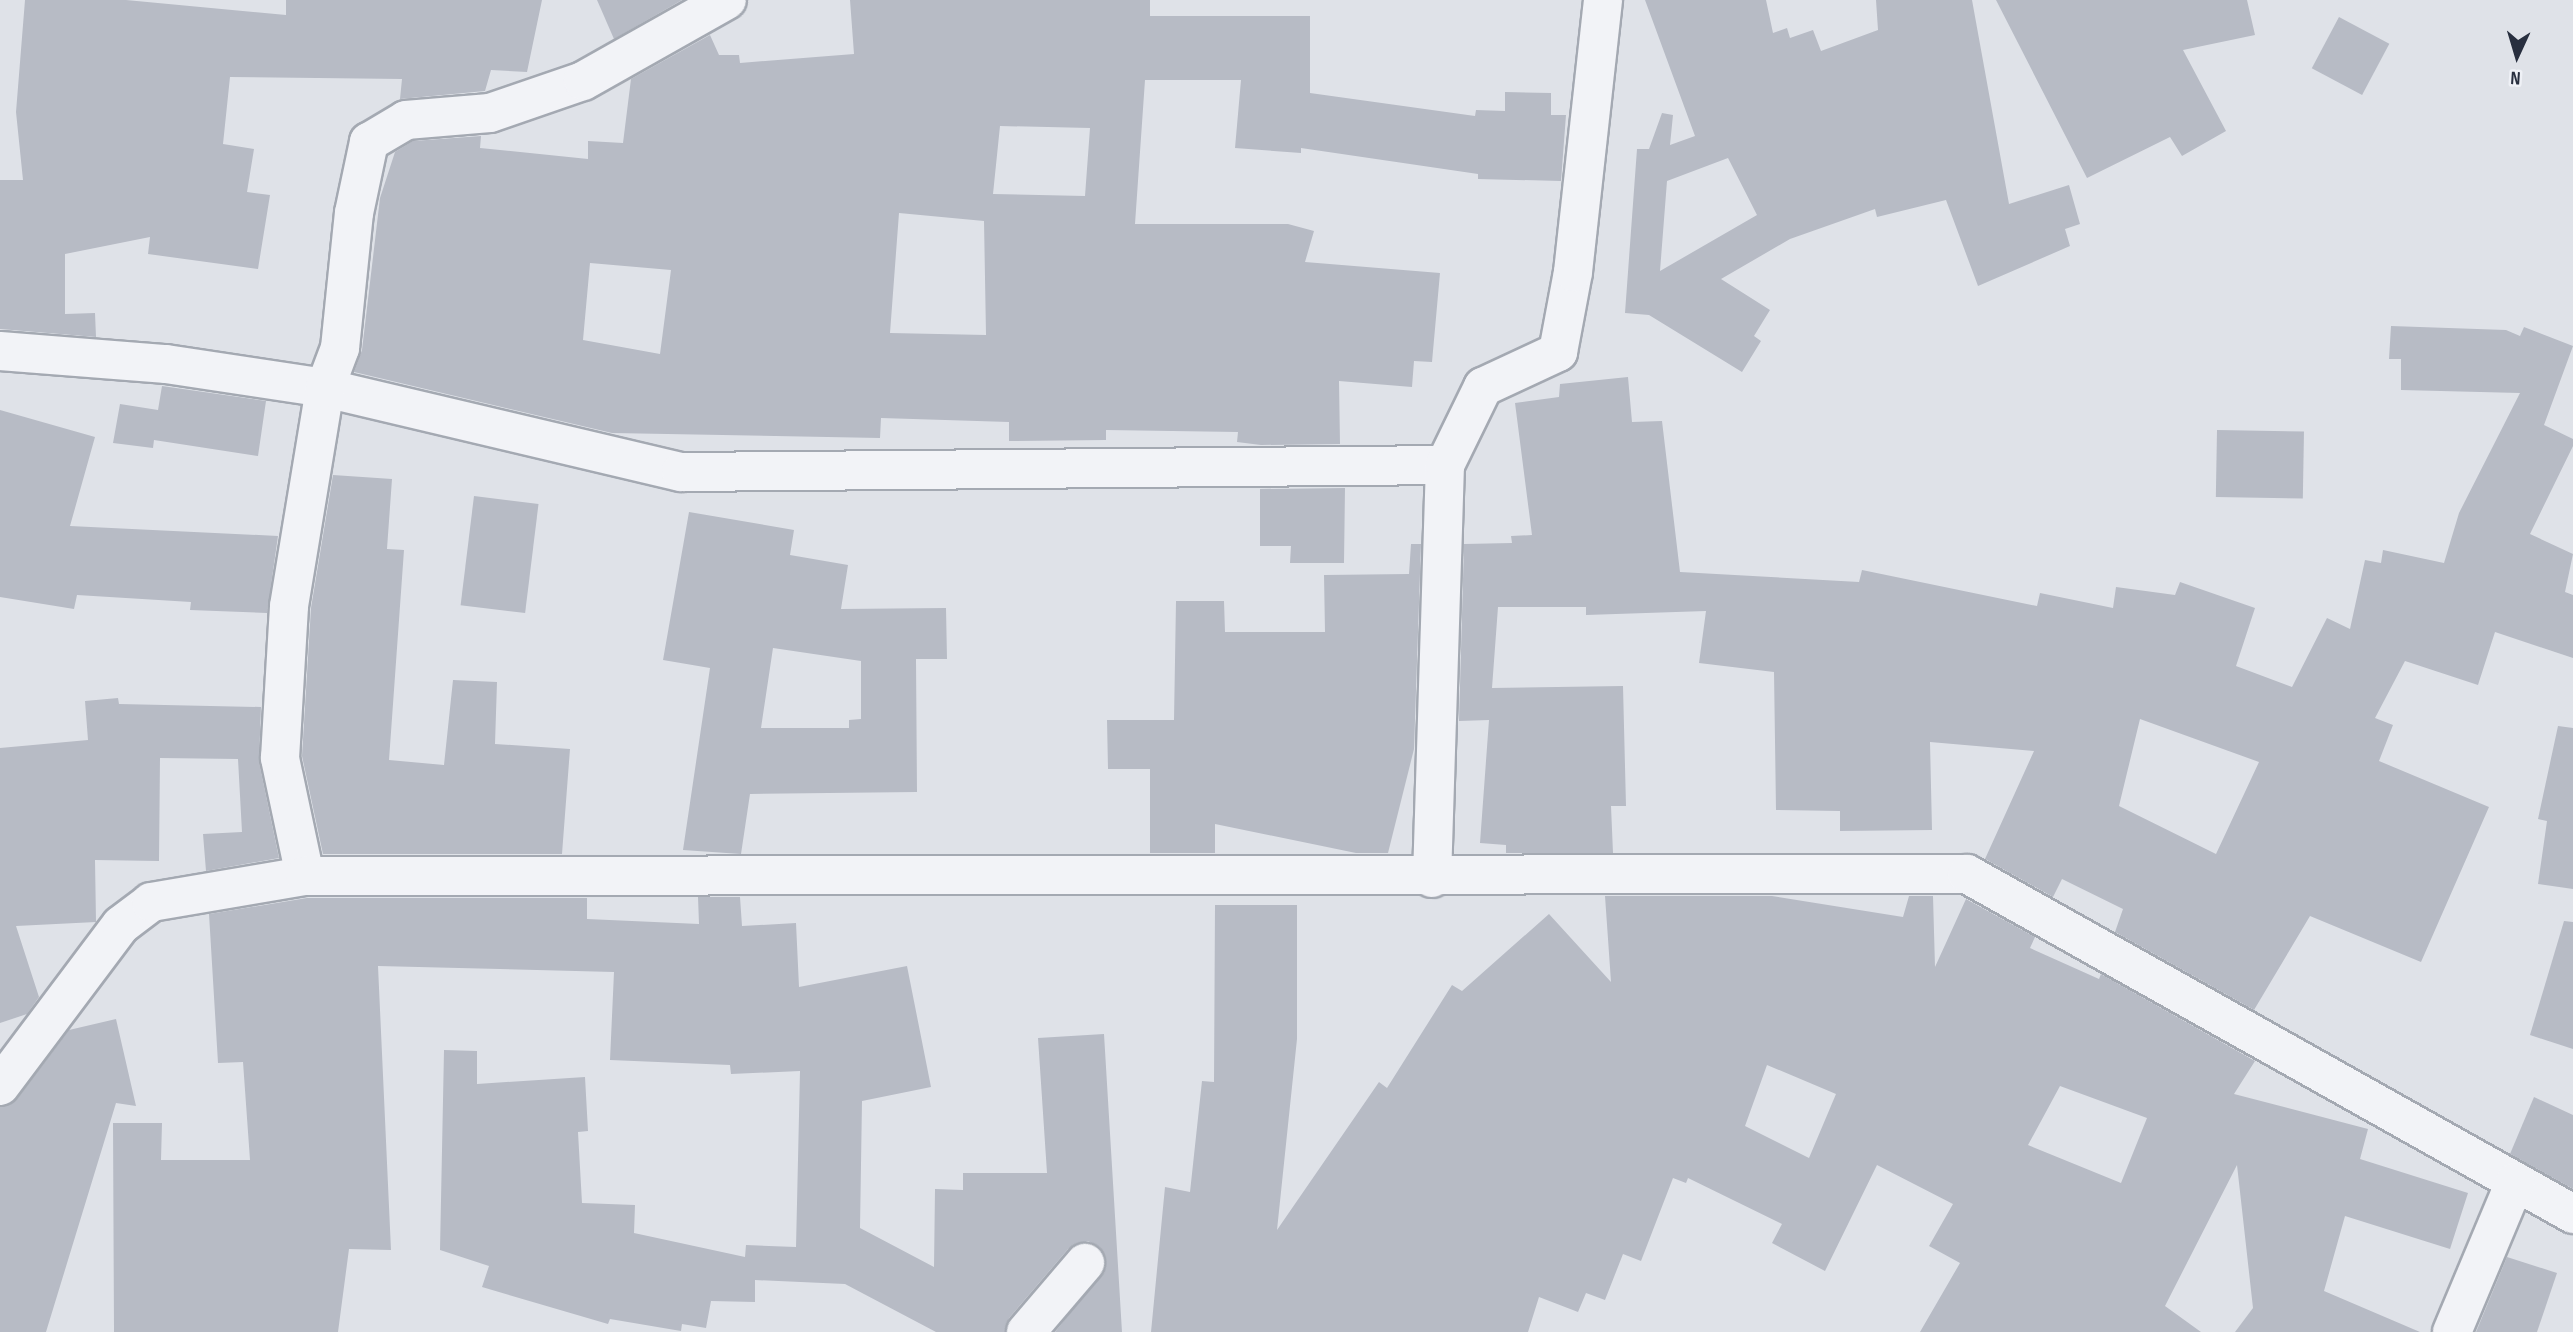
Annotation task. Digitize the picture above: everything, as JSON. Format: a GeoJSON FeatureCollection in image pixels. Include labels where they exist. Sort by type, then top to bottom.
{"type":"FeatureCollection","features":[{"type":"Feature","properties":{"kind":"street"},"geometry":{"type":"LineString","coordinates":[[305,876],[280,758],[289,606],[325,388],[340,348],[354,213],[369,142],[406,120],[490,113],[583,81],[727,0]]}},
{"type":"Feature","properties":{"kind":"street"},"geometry":{"type":"LineString","coordinates":[[1432,878],[1444,465],[1483,387],[1558,352],[1575,258],[1603,0]]}},
{"type":"Feature","properties":{"kind":"street"},"geometry":{"type":"LineString","coordinates":[[0,351],[166,364],[325,388],[681,472],[1444,465]]}},
{"type":"Feature","properties":{"kind":"street"},"geometry":{"type":"LineString","coordinates":[[0,1086],[121,925],[151,902],[305,876],[1432,878],[1967,874],[2573,1214]]}},
{"type":"Feature","properties":{"kind":"street"},"geometry":{"type":"LineString","coordinates":[[2452,1332],[2515,1182]]}},
{"type":"Feature","properties":{"kind":"street"},"geometry":{"type":"LineString","coordinates":[[1026,1332],[1085,1263]]}},
{"type":"Feature","properties":{"kind":"building"},"geometry":{"type":"Polygon","coordinates":[[[25,0],[126,0],[286,15],[286,0],[542,0],[527,72],[491,70],[485,91],[400,99],[402,79],[230,77],[223,144],[254,149],[247,192],[270,195],[258,269],[148,254],[150,237],[65,254],[65,314],[95,313],[96,337],[0,329],[0,180],[23,180],[16,112],[25,0]]]}},
{"type":"Feature","properties":{"kind":"building"},"geometry":{"type":"Polygon","coordinates":[[[597,0],[682,0],[614,39],[597,0]]]}},
{"type":"Feature","properties":{"kind":"building"},"geometry":{"type":"Polygon","coordinates":[[[850,0],[1150,0],[1150,16],[1310,16],[1310,93],[1475,116],[1476,110],[1505,111],[1505,92],[1551,93],[1551,115],[1566,115],[1561,181],[1478,179],[1478,174],[1301,148],[1301,153],[1235,148],[1241,80],[1145,80],[1135,224],[1288,224],[1314,231],[1305,262],[1440,273],[1432,362],[1414,361],[1412,387],[1339,381],[1340,444],[1261,445],[1237,442],[1238,432],[1106,430],[1106,440],[1009,441],[1009,422],[881,418],[880,438],[612,433],[354,372],[362,350],[380,198],[395,152],[413,141],[481,136],[480,148],[588,159],[588,141],[623,143],[631,79],[710,35],[719,55],[739,55],[740,63],[854,54],[850,0]],[[1000,126],[993,194],[1085,196],[1090,128],[1000,126]],[[899,213],[890,333],[986,335],[984,221],[899,213]],[[590,263],[583,340],[660,354],[671,270],[590,263]]]}},
{"type":"Feature","properties":{"kind":"building"},"geometry":{"type":"Polygon","coordinates":[[[1645,0],[1766,0],[1773,33],[1787,28],[1790,38],[1813,30],[1821,51],[1878,30],[1876,0],[1972,0],[2009,204],[2069,185],[2080,224],[2065,229],[2070,246],[1978,286],[1946,200],[1877,217],[1875,209],[1790,239],[1721,279],[1770,310],[1754,336],[1761,341],[1742,372],[1649,315],[1625,313],[1637,149],[1649,149],[1662,113],[1673,115],[1670,145],[1695,136],[1645,0]],[[1728,158],[1667,181],[1660,271],[1757,215],[1728,158]]]}},
{"type":"Feature","properties":{"kind":"building"},"geometry":{"type":"Polygon","coordinates":[[[1996,0],[2247,0],[2255,35],[2183,50],[2226,131],[2182,156],[2170,137],[2087,178],[1996,0]]]}},
{"type":"Feature","properties":{"kind":"building"},"geometry":{"type":"Polygon","coordinates":[[[2339,17],[2389,44],[2362,95],[2312,68],[2339,17]]]}},
{"type":"Feature","properties":{"kind":"building"},"geometry":{"type":"Polygon","coordinates":[[[2391,326],[2506,330],[2520,336],[2524,327],[2573,346],[2544,425],[2573,439],[2573,446],[2530,534],[2573,554],[2565,592],[2573,595],[2573,658],[2495,632],[2478,685],[2405,661],[2375,718],[2393,725],[2379,761],[2489,807],[2421,962],[2310,916],[2254,1010],[2115,932],[2123,909],[2062,879],[2053,897],[1985,859],[2034,751],[1930,742],[1932,830],[1840,831],[1840,811],[1776,810],[1774,672],[1699,663],[1706,611],[1586,615],[1586,607],[1498,607],[1492,688],[1623,686],[1626,806],[1611,806],[1613,853],[1506,853],[1506,845],[1480,843],[1489,720],[1459,721],[1464,544],[1512,543],[1511,536],[1532,535],[1515,403],[1559,397],[1560,384],[1628,377],[1632,422],[1662,421],[1680,572],[1859,582],[1862,570],[2037,606],[2040,593],[2113,608],[2116,587],[2175,595],[2180,582],[2255,608],[2236,666],[2292,687],[2327,618],[2350,629],[2365,560],[2381,563],[2383,550],[2444,563],[2459,513],[2520,393],[2401,390],[2401,359],[2389,359],[2391,326]],[[2140,719],[2119,806],[2216,854],[2259,762],[2140,719]]]}},
{"type":"Feature","properties":{"kind":"building"},"geometry":{"type":"Polygon","coordinates":[[[162,386],[266,401],[258,456],[154,440],[153,448],[113,443],[120,404],[158,410],[162,386]]]}},
{"type":"Feature","properties":{"kind":"building"},"geometry":{"type":"Polygon","coordinates":[[[0,410],[95,437],[70,526],[278,536],[267,613],[190,610],[191,602],[77,595],[74,609],[0,597],[0,410]]]}},
{"type":"Feature","properties":{"kind":"building"},"geometry":{"type":"Polygon","coordinates":[[[2217,430],[2304,432],[2303,499],[2216,497],[2217,430]]]}},
{"type":"Feature","properties":{"kind":"building"},"geometry":{"type":"Polygon","coordinates":[[[333,475],[392,479],[387,549],[404,550],[389,760],[444,765],[453,680],[497,682],[495,744],[570,749],[562,854],[323,854],[302,756],[311,608],[333,475]]]}},
{"type":"Feature","properties":{"kind":"building"},"geometry":{"type":"Polygon","coordinates":[[[1345,488],[1344,563],[1290,563],[1291,546],[1260,546],[1260,489],[1345,488]]]}},
{"type":"Feature","properties":{"kind":"building"},"geometry":{"type":"Polygon","coordinates":[[[474,496],[539,504],[525,613],[461,605],[474,496]]]}},
{"type":"Feature","properties":{"kind":"building"},"geometry":{"type":"Polygon","coordinates":[[[689,512],[794,530],[790,555],[848,565],[841,609],[946,608],[947,659],[916,659],[917,792],[750,794],[741,854],[683,850],[710,668],[663,660],[689,512]],[[773,648],[761,728],[849,728],[849,720],[861,719],[861,661],[773,648]]]}},
{"type":"Feature","properties":{"kind":"building"},"geometry":{"type":"Polygon","coordinates":[[[1411,544],[1421,544],[1414,749],[1388,853],[1356,853],[1215,824],[1215,853],[1150,853],[1150,769],[1108,769],[1107,720],[1174,720],[1176,601],[1224,601],[1225,632],[1325,632],[1324,575],[1409,574],[1411,544]]]}},
{"type":"Feature","properties":{"kind":"building"},"geometry":{"type":"Polygon","coordinates":[[[118,698],[119,704],[261,707],[259,762],[279,858],[206,871],[203,834],[242,832],[238,759],[160,758],[159,861],[95,860],[96,922],[16,926],[39,997],[27,1014],[0,1023],[0,748],[88,740],[85,701],[118,698]]]}},
{"type":"Feature","properties":{"kind":"building"},"geometry":{"type":"Polygon","coordinates":[[[2558,726],[2573,728],[2573,889],[2538,884],[2547,821],[2538,819],[2558,726]]]}},
{"type":"Feature","properties":{"kind":"building"},"geometry":{"type":"Polygon","coordinates":[[[1605,896],[1772,896],[1903,917],[1909,896],[1933,896],[1935,967],[1966,899],[2035,937],[2030,948],[2099,979],[2101,974],[2255,1061],[2234,1094],[2368,1129],[2360,1159],[2468,1193],[2450,1249],[2345,1216],[2324,1291],[2420,1332],[2235,1332],[2253,1308],[2237,1165],[2165,1306],[2201,1332],[1920,1332],[1960,1263],[1929,1246],[1953,1204],[1877,1165],[1825,1271],[1772,1243],[1782,1224],[1688,1178],[1686,1183],[1673,1178],[1641,1261],[1623,1254],[1605,1300],[1586,1293],[1578,1312],[1539,1297],[1528,1332],[1151,1332],[1165,1187],[1190,1192],[1202,1081],[1214,1082],[1215,905],[1297,905],[1297,1039],[1277,1230],[1379,1082],[1387,1088],[1452,985],[1462,991],[1549,914],[1611,982],[1605,896]],[[1767,1065],[1745,1126],[1809,1158],[1836,1094],[1767,1065]],[[2060,1086],[2028,1145],[2121,1183],[2147,1118],[2060,1086]]]}},
{"type":"Feature","properties":{"kind":"building"},"geometry":{"type":"Polygon","coordinates":[[[698,897],[740,897],[742,926],[796,923],[799,987],[907,966],[931,1087],[862,1101],[860,1228],[934,1267],[935,1189],[963,1190],[963,1173],[1047,1173],[1038,1038],[1104,1034],[1122,1332],[1055,1332],[1106,1268],[1100,1247],[1088,1241],[1068,1249],[1009,1318],[1005,1332],[936,1332],[845,1284],[755,1280],[755,1302],[711,1301],[706,1328],[682,1324],[681,1331],[610,1319],[608,1324],[482,1287],[489,1266],[440,1250],[444,1050],[477,1051],[477,1084],[585,1077],[588,1131],[578,1132],[582,1203],[635,1205],[634,1233],[745,1257],[746,1245],[796,1247],[800,1071],[731,1074],[730,1065],[610,1060],[614,972],[378,966],[391,1250],[349,1249],[338,1332],[114,1332],[113,1123],[162,1123],[161,1160],[250,1160],[243,1062],[218,1063],[209,914],[307,898],[587,898],[587,919],[699,924],[698,897]]]}},
{"type":"Feature","properties":{"kind":"building"},"geometry":{"type":"Polygon","coordinates":[[[2564,921],[2573,922],[2573,1049],[2530,1035],[2564,921]]]}},
{"type":"Feature","properties":{"kind":"building"},"geometry":{"type":"Polygon","coordinates":[[[116,1019],[136,1106],[116,1103],[46,1332],[0,1332],[0,1107],[17,1099],[69,1030],[116,1019]]]}},
{"type":"Feature","properties":{"kind":"building"},"geometry":{"type":"Polygon","coordinates":[[[2534,1097],[2573,1115],[2573,1189],[2510,1154],[2534,1097]]]}},
{"type":"Feature","properties":{"kind":"building"},"geometry":{"type":"Polygon","coordinates":[[[2507,1257],[2557,1273],[2537,1332],[2476,1332],[2507,1257]]]}}]}
